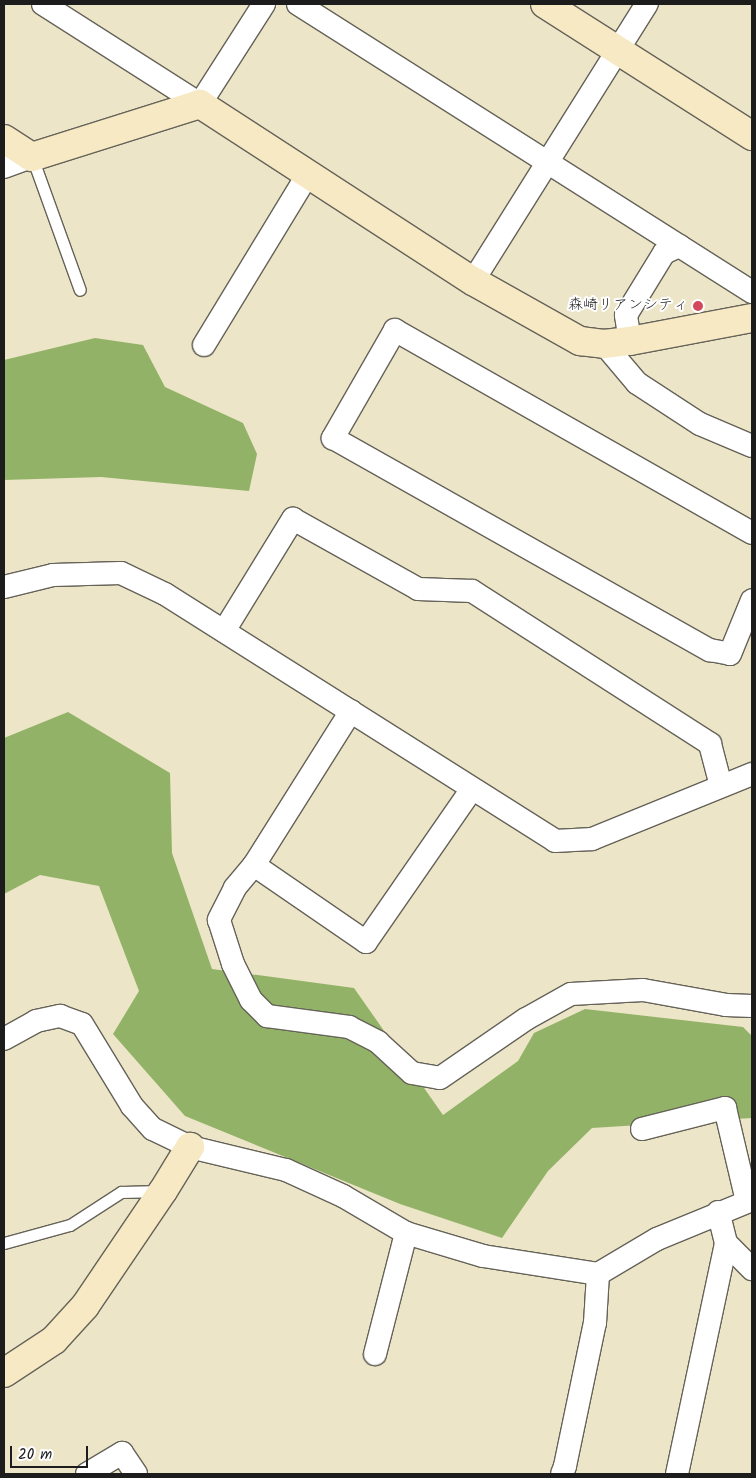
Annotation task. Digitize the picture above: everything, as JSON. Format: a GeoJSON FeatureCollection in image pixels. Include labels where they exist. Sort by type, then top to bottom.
{"type":"FeatureCollection","features":[{"type":"Feature","properties":{"kind":"street"},"geometry":{"type":"LineString","coordinates":[[43,4],[474,281],[580,341],[617,343],[752,318]]}},
{"type":"Feature","properties":{"kind":"street"},"geometry":{"type":"LineString","coordinates":[[4,167],[200,104],[264,4]]}},
{"type":"Feature","properties":{"kind":"street"},"geometry":{"type":"LineString","coordinates":[[298,4],[752,292]]}},
{"type":"Feature","properties":{"kind":"street"},"geometry":{"type":"LineString","coordinates":[[545,4],[752,136]]}},
{"type":"Feature","properties":{"kind":"street"},"geometry":{"type":"LineString","coordinates":[[474,281],[647,4]]}},
{"type":"Feature","properties":{"kind":"street"},"geometry":{"type":"LineString","coordinates":[[4,139],[32,157]]}},
{"type":"Feature","properties":{"kind":"street"},"geometry":{"type":"LineString","coordinates":[[204,345],[308,174]]}},
{"type":"Feature","properties":{"kind":"street"},"geometry":{"type":"LineString","coordinates":[[679,246],[664,254],[626,315],[617,343],[637,383],[700,424],[752,446]]}},
{"type":"Feature","properties":{"kind":"street"},"geometry":{"type":"LineString","coordinates":[[752,533],[396,330],[333,438],[710,650],[730,654],[752,600]]}},
{"type":"Feature","properties":{"kind":"street"},"geometry":{"type":"LineString","coordinates":[[224,631],[293,519],[418,589],[472,591],[710,744],[721,786]]}},
{"type":"Feature","properties":{"kind":"street"},"geometry":{"type":"LineString","coordinates":[[4,587],[53,575],[121,573],[164,594],[224,631],[555,842],[592,839],[752,774]]}},
{"type":"Feature","properties":{"kind":"street"},"geometry":{"type":"LineString","coordinates":[[351,711],[254,866],[235,888],[219,920],[233,964],[251,1000],[267,1016],[349,1027],[378,1042],[412,1073],[440,1078],[526,1018],[571,994],[643,990],[726,1005],[752,1006]]}},
{"type":"Feature","properties":{"kind":"street"},"geometry":{"type":"LineString","coordinates":[[254,866],[366,942],[472,789]]}},
{"type":"Feature","properties":{"kind":"street"},"geometry":{"type":"LineString","coordinates":[[4,1039],[36,1021],[60,1016],[82,1024],[132,1106],[153,1130],[190,1147],[286,1170],[344,1196],[406,1233],[483,1256],[598,1274],[657,1239],[750,1200],[725,1108],[642,1129]]}},
{"type":"Feature","properties":{"kind":"street"},"geometry":{"type":"LineString","coordinates":[[4,1372],[54,1340],[85,1306],[163,1191],[190,1147]]}},
{"type":"Feature","properties":{"kind":"street"},"geometry":{"type":"LineString","coordinates":[[677,1474],[726,1243],[718,1212]]}},
{"type":"Feature","properties":{"kind":"street"},"geometry":{"type":"LineString","coordinates":[[375,1354],[406,1233]]}},
{"type":"Feature","properties":{"kind":"street"},"geometry":{"type":"LineString","coordinates":[[726,1243],[752,1269]]}},
{"type":"Feature","properties":{"kind":"street"},"geometry":{"type":"LineString","coordinates":[[568,1472],[595,1323],[598,1274]]}},
{"type":"Feature","properties":{"kind":"street"},"geometry":{"type":"LineString","coordinates":[[87,1474],[122,1453],[136,1474]]}},
{"type":"Feature","properties":{"kind":"lane"},"geometry":{"type":"LineString","coordinates":[[32,157],[80,290]]}},
{"type":"Feature","properties":{"kind":"lane"},"geometry":{"type":"LineString","coordinates":[[4,1243],[70,1225],[121,1192],[163,1191]]}},
{"type":"Feature","properties":{"kind":"green space"},"geometry":{"type":"Polygon","coordinates":[[[95,338],[143,345],[165,387],[243,423],[257,454],[249,491],[101,477],[4,480],[4,360],[95,338]]]}},
{"type":"Feature","properties":{"kind":"green space"},"geometry":{"type":"Polygon","coordinates":[[[68,712],[170,773],[172,853],[212,969],[354,988],[443,1115],[518,1061],[534,1033],[585,1009],[743,1027],[752,1036],[752,1118],[592,1128],[548,1171],[502,1238],[400,1204],[185,1116],[113,1034],[139,991],[99,886],[40,875],[4,894],[4,738],[68,712]]]}},
{"type":"Feature","properties":{"kind":"place","name":"森崎リアンシティ"},"geometry":{"type":"Point","coordinates":[698,306]}}]}
